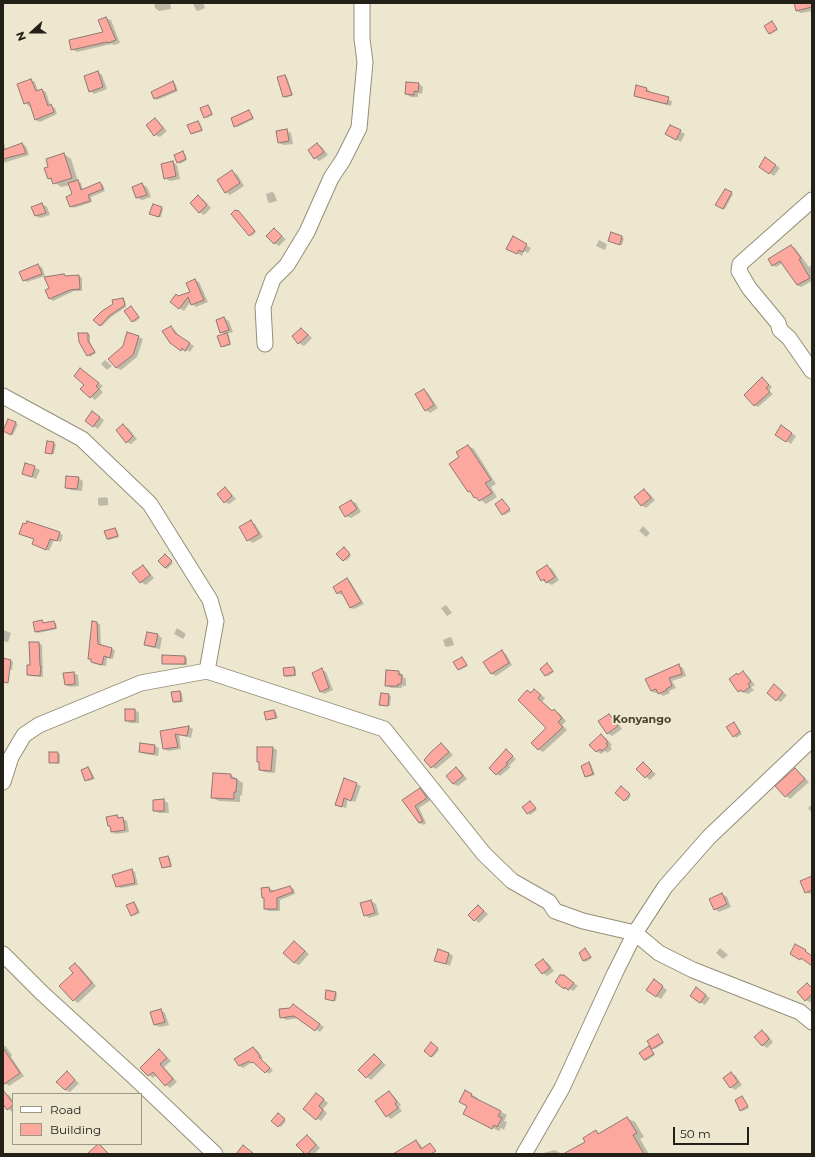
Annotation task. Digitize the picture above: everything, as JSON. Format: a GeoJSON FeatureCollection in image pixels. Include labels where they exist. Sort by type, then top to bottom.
{"type":"FeatureCollection","features":[{"type":"Feature","properties":{"kind":"street"},"geometry":{"type":"LineString","coordinates":[[265,344],[263,307],[273,279],[287,264],[307,232],[331,178],[343,160],[359,128],[365,62],[362,39],[362,3]]}},
{"type":"Feature","properties":{"kind":"street"},"geometry":{"type":"LineString","coordinates":[[812,200],[740,264],[739,271],[749,288],[778,323],[780,330],[789,338],[812,371]]}},
{"type":"Feature","properties":{"kind":"street"},"geometry":{"type":"LineString","coordinates":[[3,396],[82,439],[150,504],[210,600],[216,621],[207,671]]}},
{"type":"Feature","properties":{"kind":"street"},"geometry":{"type":"LineString","coordinates":[[3,782],[10,757],[24,735],[39,725],[141,683],[207,671],[384,729],[484,854],[512,881],[549,902],[555,911],[583,921],[635,933],[659,953],[693,970],[800,1012],[812,1022]]}},
{"type":"Feature","properties":{"kind":"street"},"geometry":{"type":"LineString","coordinates":[[524,1154],[562,1088],[635,933],[665,887],[709,837],[812,739]]}},
{"type":"Feature","properties":{"kind":"street"},"geometry":{"type":"LineString","coordinates":[[3,954],[42,994],[133,1076],[215,1154]]}},
{"type":"Feature","properties":{"kind":"building"},"geometry":{"type":"Polygon","coordinates":[[[794,3],[812,3],[812,7],[796,11],[794,3]]]}},
{"type":"Feature","properties":{"kind":"building"},"geometry":{"type":"Polygon","coordinates":[[[106,17],[116,40],[71,50],[69,40],[103,32],[98,20],[106,17]]]}},
{"type":"Feature","properties":{"kind":"building"},"geometry":{"type":"Polygon","coordinates":[[[772,21],[777,29],[769,34],[764,26],[772,21]]]}},
{"type":"Feature","properties":{"kind":"building"},"geometry":{"type":"Polygon","coordinates":[[[98,71],[103,87],[89,92],[84,76],[98,71]]]}},
{"type":"Feature","properties":{"kind":"building"},"geometry":{"type":"Polygon","coordinates":[[[285,75],[292,95],[283,97],[277,77],[285,75]]]}},
{"type":"Feature","properties":{"kind":"building"},"geometry":{"type":"Polygon","coordinates":[[[31,79],[36,91],[42,89],[48,106],[51,104],[54,112],[35,120],[29,102],[24,104],[17,84],[31,79]]]}},
{"type":"Feature","properties":{"kind":"building"},"geometry":{"type":"Polygon","coordinates":[[[173,81],[176,90],[154,99],[151,92],[173,81]]]}},
{"type":"Feature","properties":{"kind":"building"},"geometry":{"type":"Polygon","coordinates":[[[406,82],[419,83],[418,92],[414,91],[414,95],[405,94],[406,82]]]}},
{"type":"Feature","properties":{"kind":"building"},"geometry":{"type":"Polygon","coordinates":[[[636,85],[647,88],[646,91],[669,97],[667,104],[634,96],[636,85]]]}},
{"type":"Feature","properties":{"kind":"building"},"geometry":{"type":"Polygon","coordinates":[[[208,105],[212,114],[204,118],[200,108],[208,105]]]}},
{"type":"Feature","properties":{"kind":"building"},"geometry":{"type":"Polygon","coordinates":[[[249,110],[253,118],[234,127],[231,118],[249,110]]]}},
{"type":"Feature","properties":{"kind":"building"},"geometry":{"type":"Polygon","coordinates":[[[155,118],[163,128],[154,136],[146,125],[155,118]]]}},
{"type":"Feature","properties":{"kind":"building"},"geometry":{"type":"Polygon","coordinates":[[[198,121],[202,130],[191,134],[187,125],[198,121]]]}},
{"type":"Feature","properties":{"kind":"building"},"geometry":{"type":"Polygon","coordinates":[[[670,125],[681,130],[676,140],[665,134],[670,125]]]}},
{"type":"Feature","properties":{"kind":"building"},"geometry":{"type":"Polygon","coordinates":[[[287,129],[289,141],[278,143],[276,131],[287,129]]]}},
{"type":"Feature","properties":{"kind":"building"},"geometry":{"type":"Polygon","coordinates":[[[22,143],[26,153],[3,159],[3,150],[22,143]]]}},
{"type":"Feature","properties":{"kind":"building"},"geometry":{"type":"Polygon","coordinates":[[[317,143],[324,152],[314,159],[308,150],[317,143]]]}},
{"type":"Feature","properties":{"kind":"building"},"geometry":{"type":"Polygon","coordinates":[[[183,151],[186,159],[177,163],[174,155],[183,151]]]}},
{"type":"Feature","properties":{"kind":"building"},"geometry":{"type":"Polygon","coordinates":[[[64,153],[72,178],[53,184],[51,178],[48,179],[44,168],[48,167],[46,159],[64,153]]]}},
{"type":"Feature","properties":{"kind":"building"},"geometry":{"type":"Polygon","coordinates":[[[765,157],[776,165],[769,174],[759,167],[765,157]]]}},
{"type":"Feature","properties":{"kind":"building"},"geometry":{"type":"Polygon","coordinates":[[[173,161],[176,176],[164,179],[161,164],[173,161]]]}},
{"type":"Feature","properties":{"kind":"building"},"geometry":{"type":"Polygon","coordinates":[[[232,170],[240,183],[225,193],[217,180],[232,170]]]}},
{"type":"Feature","properties":{"kind":"building"},"geometry":{"type":"Polygon","coordinates":[[[78,180],[81,190],[100,182],[103,189],[88,195],[90,201],[70,207],[66,197],[72,194],[68,183],[78,180]]]}},
{"type":"Feature","properties":{"kind":"building"},"geometry":{"type":"Polygon","coordinates":[[[142,183],[147,195],[136,198],[132,187],[142,183]]]}},
{"type":"Feature","properties":{"kind":"building"},"geometry":{"type":"Polygon","coordinates":[[[725,189],[732,192],[723,209],[715,205],[725,189]]]}},
{"type":"Feature","properties":{"kind":"building"},"geometry":{"type":"Polygon","coordinates":[[[198,195],[207,205],[199,213],[190,203],[198,195]]]}},
{"type":"Feature","properties":{"kind":"building"},"geometry":{"type":"Polygon","coordinates":[[[42,203],[46,213],[35,216],[31,207],[42,203]]]}},
{"type":"Feature","properties":{"kind":"building"},"geometry":{"type":"Polygon","coordinates":[[[153,204],[162,207],[159,217],[149,214],[153,204]]]}},
{"type":"Feature","properties":{"kind":"building"},"geometry":{"type":"Polygon","coordinates":[[[235,210],[238,210],[255,231],[249,236],[231,214],[235,210]]]}},
{"type":"Feature","properties":{"kind":"building"},"geometry":{"type":"Polygon","coordinates":[[[274,228],[282,236],[274,244],[266,236],[274,228]]]}},
{"type":"Feature","properties":{"kind":"building"},"geometry":{"type":"Polygon","coordinates":[[[611,232],[622,236],[620,245],[608,241],[611,232]]]}},
{"type":"Feature","properties":{"kind":"building"},"geometry":{"type":"Polygon","coordinates":[[[513,236],[527,244],[523,252],[519,250],[517,254],[506,249],[513,236]]]}},
{"type":"Feature","properties":{"kind":"building"},"geometry":{"type":"Polygon","coordinates":[[[791,245],[801,258],[799,259],[810,278],[797,285],[780,261],[772,266],[768,259],[791,245]]]}},
{"type":"Feature","properties":{"kind":"building"},"geometry":{"type":"Polygon","coordinates":[[[38,264],[42,274],[23,281],[19,272],[38,264]]]}},
{"type":"Feature","properties":{"kind":"building"},"geometry":{"type":"Polygon","coordinates":[[[64,274],[65,276],[79,275],[80,289],[70,290],[49,299],[45,290],[49,288],[44,277],[64,274]]]}},
{"type":"Feature","properties":{"kind":"building"},"geometry":{"type":"Polygon","coordinates":[[[195,279],[204,300],[191,305],[188,297],[179,309],[170,302],[176,294],[178,296],[190,292],[186,283],[195,279]]]}},
{"type":"Feature","properties":{"kind":"building"},"geometry":{"type":"Polygon","coordinates":[[[123,298],[125,305],[109,316],[100,326],[93,320],[102,311],[113,304],[112,300],[123,298]]]}},
{"type":"Feature","properties":{"kind":"building"},"geometry":{"type":"Polygon","coordinates":[[[131,306],[139,317],[132,322],[124,311],[131,306]]]}},
{"type":"Feature","properties":{"kind":"building"},"geometry":{"type":"Polygon","coordinates":[[[224,317],[229,330],[220,333],[216,320],[224,317]]]}},
{"type":"Feature","properties":{"kind":"building"},"geometry":{"type":"Polygon","coordinates":[[[171,326],[175,333],[190,343],[185,351],[182,348],[181,351],[170,343],[162,331],[171,326]]]}},
{"type":"Feature","properties":{"kind":"building"},"geometry":{"type":"Polygon","coordinates":[[[301,328],[308,335],[298,344],[292,336],[301,328]]]}},
{"type":"Feature","properties":{"kind":"building"},"geometry":{"type":"Polygon","coordinates":[[[127,332],[139,336],[133,355],[116,368],[108,359],[123,346],[127,332]]]}},
{"type":"Feature","properties":{"kind":"building"},"geometry":{"type":"Polygon","coordinates":[[[78,333],[88,333],[88,341],[95,352],[87,356],[79,342],[78,333]]]}},
{"type":"Feature","properties":{"kind":"building"},"geometry":{"type":"Polygon","coordinates":[[[227,333],[230,344],[221,347],[217,336],[227,333]]]}},
{"type":"Feature","properties":{"kind":"building"},"geometry":{"type":"Polygon","coordinates":[[[80,368],[99,383],[96,386],[99,389],[90,398],[80,389],[84,385],[74,376],[80,368]]]}},
{"type":"Feature","properties":{"kind":"building"},"geometry":{"type":"Polygon","coordinates":[[[762,377],[769,385],[766,388],[770,392],[754,406],[744,395],[762,377]]]}},
{"type":"Feature","properties":{"kind":"building"},"geometry":{"type":"Polygon","coordinates":[[[424,389],[434,405],[425,411],[415,394],[424,389]]]}},
{"type":"Feature","properties":{"kind":"building"},"geometry":{"type":"Polygon","coordinates":[[[92,411],[100,417],[93,427],[85,421],[92,411]]]}},
{"type":"Feature","properties":{"kind":"building"},"geometry":{"type":"Polygon","coordinates":[[[8,419],[16,422],[11,435],[3,431],[8,419]]]}},
{"type":"Feature","properties":{"kind":"building"},"geometry":{"type":"Polygon","coordinates":[[[123,424],[133,436],[126,443],[116,430],[123,424]]]}},
{"type":"Feature","properties":{"kind":"building"},"geometry":{"type":"Polygon","coordinates":[[[781,425],[792,433],[786,442],[775,435],[781,425]]]}},
{"type":"Feature","properties":{"kind":"building"},"geometry":{"type":"Polygon","coordinates":[[[47,441],[54,442],[52,454],[45,453],[47,441]]]}},
{"type":"Feature","properties":{"kind":"building"},"geometry":{"type":"Polygon","coordinates":[[[468,445],[491,480],[485,483],[492,493],[479,501],[476,497],[474,498],[470,491],[468,492],[449,464],[459,457],[456,452],[468,445]]]}},
{"type":"Feature","properties":{"kind":"building"},"geometry":{"type":"Polygon","coordinates":[[[25,463],[35,466],[32,477],[22,474],[25,463]]]}},
{"type":"Feature","properties":{"kind":"building"},"geometry":{"type":"Polygon","coordinates":[[[66,476],[79,477],[77,489],[65,488],[66,476]]]}},
{"type":"Feature","properties":{"kind":"building"},"geometry":{"type":"Polygon","coordinates":[[[225,487],[232,496],[224,503],[217,494],[225,487]]]}},
{"type":"Feature","properties":{"kind":"building"},"geometry":{"type":"Polygon","coordinates":[[[644,489],[651,498],[641,506],[634,497],[644,489]]]}},
{"type":"Feature","properties":{"kind":"building"},"geometry":{"type":"Polygon","coordinates":[[[502,499],[510,509],[502,515],[495,504],[502,499]]]}},
{"type":"Feature","properties":{"kind":"building"},"geometry":{"type":"Polygon","coordinates":[[[351,500],[357,509],[345,517],[339,507],[351,500]]]}},
{"type":"Feature","properties":{"kind":"building"},"geometry":{"type":"Polygon","coordinates":[[[251,520],[259,534],[247,541],[239,527],[251,520]]]}},
{"type":"Feature","properties":{"kind":"building"},"geometry":{"type":"Polygon","coordinates":[[[27,521],[60,532],[57,541],[50,539],[46,550],[32,544],[34,539],[19,534],[23,523],[26,524],[27,521]]]}},
{"type":"Feature","properties":{"kind":"building"},"geometry":{"type":"Polygon","coordinates":[[[115,528],[118,536],[107,539],[104,531],[115,528]]]}},
{"type":"Feature","properties":{"kind":"building"},"geometry":{"type":"Polygon","coordinates":[[[344,547],[350,554],[343,561],[336,554],[344,547]]]}},
{"type":"Feature","properties":{"kind":"building"},"geometry":{"type":"Polygon","coordinates":[[[165,554],[172,561],[165,568],[158,561],[165,554]]]}},
{"type":"Feature","properties":{"kind":"building"},"geometry":{"type":"Polygon","coordinates":[[[143,565],[150,575],[140,583],[132,573],[143,565]]]}},
{"type":"Feature","properties":{"kind":"building"},"geometry":{"type":"Polygon","coordinates":[[[547,565],[555,577],[546,583],[544,579],[541,581],[536,572],[547,565]]]}},
{"type":"Feature","properties":{"kind":"building"},"geometry":{"type":"Polygon","coordinates":[[[347,578],[361,602],[350,608],[341,591],[337,594],[333,587],[347,578]]]}},
{"type":"Feature","properties":{"kind":"building"},"geometry":{"type":"Polygon","coordinates":[[[42,620],[43,623],[54,621],[56,628],[35,632],[33,622],[42,620]]]}},
{"type":"Feature","properties":{"kind":"building"},"geometry":{"type":"Polygon","coordinates":[[[92,621],[97,622],[98,644],[112,648],[110,658],[104,656],[102,665],[91,662],[91,659],[88,659],[92,621]]]}},
{"type":"Feature","properties":{"kind":"building"},"geometry":{"type":"Polygon","coordinates":[[[147,632],[158,634],[155,647],[144,645],[147,632]]]}},
{"type":"Feature","properties":{"kind":"building"},"geometry":{"type":"Polygon","coordinates":[[[29,642],[39,642],[41,666],[40,676],[27,675],[27,665],[30,665],[29,642]]]}},
{"type":"Feature","properties":{"kind":"building"},"geometry":{"type":"Polygon","coordinates":[[[502,650],[509,663],[491,674],[483,662],[502,650]]]}},
{"type":"Feature","properties":{"kind":"building"},"geometry":{"type":"Polygon","coordinates":[[[162,655],[185,656],[185,664],[162,664],[162,655]]]}},
{"type":"Feature","properties":{"kind":"building"},"geometry":{"type":"Polygon","coordinates":[[[462,657],[467,665],[458,670],[453,662],[462,657]]]}},
{"type":"Feature","properties":{"kind":"building"},"geometry":{"type":"Polygon","coordinates":[[[3,658],[11,660],[8,683],[3,682],[3,658]]]}},
{"type":"Feature","properties":{"kind":"building"},"geometry":{"type":"Polygon","coordinates":[[[547,663],[553,671],[545,676],[540,669],[547,663]]]}},
{"type":"Feature","properties":{"kind":"building"},"geometry":{"type":"Polygon","coordinates":[[[679,664],[682,674],[669,678],[672,686],[658,694],[656,689],[651,691],[645,679],[679,664]]]}},
{"type":"Feature","properties":{"kind":"building"},"geometry":{"type":"Polygon","coordinates":[[[294,667],[295,675],[284,676],[283,668],[294,667]]]}},
{"type":"Feature","properties":{"kind":"building"},"geometry":{"type":"Polygon","coordinates":[[[322,668],[329,688],[320,692],[312,673],[322,668]]]}},
{"type":"Feature","properties":{"kind":"building"},"geometry":{"type":"Polygon","coordinates":[[[386,670],[399,671],[399,675],[402,675],[401,684],[398,684],[398,686],[385,686],[386,670]]]}},
{"type":"Feature","properties":{"kind":"building"},"geometry":{"type":"Polygon","coordinates":[[[743,671],[751,682],[748,684],[750,687],[743,692],[741,690],[738,692],[729,679],[737,673],[738,675],[743,671]]]}},
{"type":"Feature","properties":{"kind":"building"},"geometry":{"type":"Polygon","coordinates":[[[74,672],[75,684],[65,685],[63,673],[74,672]]]}},
{"type":"Feature","properties":{"kind":"building"},"geometry":{"type":"Polygon","coordinates":[[[774,684],[783,692],[776,701],[767,693],[774,684]]]}},
{"type":"Feature","properties":{"kind":"building"},"geometry":{"type":"Polygon","coordinates":[[[534,689],[541,695],[538,698],[552,711],[554,709],[562,718],[558,722],[563,727],[538,750],[531,743],[546,728],[518,700],[527,690],[531,693],[534,689]]]}},
{"type":"Feature","properties":{"kind":"building"},"geometry":{"type":"Polygon","coordinates":[[[180,691],[181,701],[173,702],[171,692],[180,691]]]}},
{"type":"Feature","properties":{"kind":"building"},"geometry":{"type":"Polygon","coordinates":[[[381,693],[389,694],[388,706],[379,705],[381,693]]]}},
{"type":"Feature","properties":{"kind":"building"},"geometry":{"type":"Polygon","coordinates":[[[125,709],[135,709],[135,721],[125,721],[125,709]]]}},
{"type":"Feature","properties":{"kind":"building"},"geometry":{"type":"Polygon","coordinates":[[[274,710],[276,718],[266,720],[264,712],[274,710]]]}},
{"type":"Feature","properties":{"kind":"building"},"geometry":{"type":"Polygon","coordinates":[[[609,714],[618,726],[607,734],[598,721],[609,714]]]}},
{"type":"Feature","properties":{"kind":"building"},"geometry":{"type":"Polygon","coordinates":[[[734,722],[740,732],[733,737],[726,727],[734,722]]]}},
{"type":"Feature","properties":{"kind":"building"},"geometry":{"type":"Polygon","coordinates":[[[189,726],[187,736],[175,734],[178,747],[163,749],[160,731],[189,726]]]}},
{"type":"Feature","properties":{"kind":"building"},"geometry":{"type":"Polygon","coordinates":[[[601,734],[608,742],[606,743],[608,746],[602,751],[600,749],[596,752],[589,745],[601,734]]]}},
{"type":"Feature","properties":{"kind":"building"},"geometry":{"type":"Polygon","coordinates":[[[140,743],[155,745],[154,754],[139,752],[140,743]]]}},
{"type":"Feature","properties":{"kind":"building"},"geometry":{"type":"Polygon","coordinates":[[[441,743],[449,752],[431,768],[424,760],[441,743]]]}},
{"type":"Feature","properties":{"kind":"building"},"geometry":{"type":"Polygon","coordinates":[[[257,747],[273,747],[271,771],[259,770],[259,762],[257,762],[257,747]]]}},
{"type":"Feature","properties":{"kind":"building"},"geometry":{"type":"Polygon","coordinates":[[[506,749],[513,756],[506,763],[508,764],[496,775],[489,768],[506,749]]]}},
{"type":"Feature","properties":{"kind":"building"},"geometry":{"type":"Polygon","coordinates":[[[49,752],[58,752],[58,763],[49,763],[49,752]]]}},
{"type":"Feature","properties":{"kind":"building"},"geometry":{"type":"Polygon","coordinates":[[[589,762],[593,774],[585,777],[581,766],[589,762]]]}},
{"type":"Feature","properties":{"kind":"building"},"geometry":{"type":"Polygon","coordinates":[[[643,762],[652,771],[645,778],[636,769],[643,762]]]}},
{"type":"Feature","properties":{"kind":"building"},"geometry":{"type":"Polygon","coordinates":[[[88,767],[93,778],[85,781],[81,770],[88,767]]]}},
{"type":"Feature","properties":{"kind":"building"},"geometry":{"type":"Polygon","coordinates":[[[456,767],[463,776],[453,784],[446,776],[456,767]]]}},
{"type":"Feature","properties":{"kind":"building"},"geometry":{"type":"Polygon","coordinates":[[[795,768],[805,779],[785,797],[775,786],[795,768]]]}},
{"type":"Feature","properties":{"kind":"building"},"geometry":{"type":"Polygon","coordinates":[[[213,773],[231,774],[231,778],[237,779],[234,799],[211,798],[213,773]]]}},
{"type":"Feature","properties":{"kind":"building"},"geometry":{"type":"Polygon","coordinates":[[[344,778],[357,783],[351,801],[344,798],[342,807],[335,805],[344,778]]]}},
{"type":"Feature","properties":{"kind":"building"},"geometry":{"type":"Polygon","coordinates":[[[621,786],[630,794],[624,801],[615,793],[621,786]]]}},
{"type":"Feature","properties":{"kind":"building"},"geometry":{"type":"Polygon","coordinates":[[[420,788],[427,798],[415,806],[423,821],[419,823],[402,800],[420,788]]]}},
{"type":"Feature","properties":{"kind":"building"},"geometry":{"type":"Polygon","coordinates":[[[164,799],[164,811],[153,811],[153,800],[164,799]]]}},
{"type":"Feature","properties":{"kind":"building"},"geometry":{"type":"Polygon","coordinates":[[[530,801],[536,808],[527,814],[522,807],[530,801]]]}},
{"type":"Feature","properties":{"kind":"building"},"geometry":{"type":"Polygon","coordinates":[[[117,815],[118,818],[123,817],[125,830],[111,832],[106,817],[117,815]]]}},
{"type":"Feature","properties":{"kind":"building"},"geometry":{"type":"Polygon","coordinates":[[[168,856],[171,866],[162,868],[159,858],[168,856]]]}},
{"type":"Feature","properties":{"kind":"building"},"geometry":{"type":"Polygon","coordinates":[[[132,869],[135,883],[116,887],[112,875],[132,869]]]}},
{"type":"Feature","properties":{"kind":"building"},"geometry":{"type":"Polygon","coordinates":[[[812,876],[812,890],[805,893],[800,881],[812,876]]]}},
{"type":"Feature","properties":{"kind":"building"},"geometry":{"type":"Polygon","coordinates":[[[290,886],[293,892],[277,898],[277,909],[264,909],[264,898],[262,898],[261,888],[269,887],[270,892],[290,886]]]}},
{"type":"Feature","properties":{"kind":"building"},"geometry":{"type":"Polygon","coordinates":[[[722,893],[727,904],[714,910],[709,899],[722,893]]]}},
{"type":"Feature","properties":{"kind":"building"},"geometry":{"type":"Polygon","coordinates":[[[371,900],[375,913],[364,916],[360,903],[371,900]]]}},
{"type":"Feature","properties":{"kind":"building"},"geometry":{"type":"Polygon","coordinates":[[[134,902],[138,912],[131,916],[126,905],[134,902]]]}},
{"type":"Feature","properties":{"kind":"building"},"geometry":{"type":"Polygon","coordinates":[[[478,905],[484,911],[474,921],[468,915],[478,905]]]}},
{"type":"Feature","properties":{"kind":"building"},"geometry":{"type":"Polygon","coordinates":[[[294,941],[305,951],[294,963],[283,953],[294,941]]]}},
{"type":"Feature","properties":{"kind":"building"},"geometry":{"type":"Polygon","coordinates":[[[795,944],[806,950],[805,951],[812,956],[812,966],[801,958],[800,960],[790,954],[795,944]]]}},
{"type":"Feature","properties":{"kind":"building"},"geometry":{"type":"Polygon","coordinates":[[[585,948],[591,957],[583,961],[579,953],[585,948]]]}},
{"type":"Feature","properties":{"kind":"building"},"geometry":{"type":"Polygon","coordinates":[[[438,949],[449,953],[446,964],[434,961],[438,949]]]}},
{"type":"Feature","properties":{"kind":"building"},"geometry":{"type":"Polygon","coordinates":[[[543,959],[550,968],[542,974],[535,965],[543,959]]]}},
{"type":"Feature","properties":{"kind":"building"},"geometry":{"type":"Polygon","coordinates":[[[75,963],[92,983],[73,1001],[59,986],[73,973],[69,968],[75,963]]]}},
{"type":"Feature","properties":{"kind":"building"},"geometry":{"type":"Polygon","coordinates":[[[560,975],[564,975],[574,983],[568,990],[565,987],[564,989],[555,982],[560,975]]]}},
{"type":"Feature","properties":{"kind":"building"},"geometry":{"type":"Polygon","coordinates":[[[654,979],[663,986],[656,997],[646,990],[654,979]]]}},
{"type":"Feature","properties":{"kind":"building"},"geometry":{"type":"Polygon","coordinates":[[[807,983],[812,988],[812,994],[805,1001],[797,992],[807,983]]]}},
{"type":"Feature","properties":{"kind":"building"},"geometry":{"type":"Polygon","coordinates":[[[696,987],[706,995],[700,1003],[690,996],[696,987]]]}},
{"type":"Feature","properties":{"kind":"building"},"geometry":{"type":"Polygon","coordinates":[[[326,990],[336,992],[334,1001],[325,999],[326,990]]]}},
{"type":"Feature","properties":{"kind":"building"},"geometry":{"type":"Polygon","coordinates":[[[293,1004],[320,1024],[315,1031],[294,1016],[280,1018],[279,1009],[290,1008],[293,1004]]]}},
{"type":"Feature","properties":{"kind":"building"},"geometry":{"type":"Polygon","coordinates":[[[161,1009],[165,1022],[154,1025],[150,1012],[161,1009]]]}},
{"type":"Feature","properties":{"kind":"building"},"geometry":{"type":"Polygon","coordinates":[[[762,1030],[769,1039],[762,1046],[754,1037],[762,1030]]]}},
{"type":"Feature","properties":{"kind":"building"},"geometry":{"type":"Polygon","coordinates":[[[658,1034],[663,1042],[652,1049],[647,1041],[658,1034]]]}},
{"type":"Feature","properties":{"kind":"building"},"geometry":{"type":"Polygon","coordinates":[[[431,1042],[438,1048],[431,1057],[424,1051],[431,1042]]]}},
{"type":"Feature","properties":{"kind":"building"},"geometry":{"type":"Polygon","coordinates":[[[649,1046],[654,1054],[644,1060],[639,1053],[649,1046]]]}},
{"type":"Feature","properties":{"kind":"building"},"geometry":{"type":"Polygon","coordinates":[[[253,1047],[260,1056],[259,1057],[270,1068],[265,1073],[253,1062],[251,1063],[249,1061],[239,1066],[234,1059],[253,1047]]]}},
{"type":"Feature","properties":{"kind":"building"},"geometry":{"type":"Polygon","coordinates":[[[3,1048],[20,1073],[3,1085],[3,1048]]]}},
{"type":"Feature","properties":{"kind":"building"},"geometry":{"type":"Polygon","coordinates":[[[159,1049],[167,1058],[160,1064],[173,1079],[165,1086],[153,1072],[148,1076],[140,1068],[159,1049]]]}},
{"type":"Feature","properties":{"kind":"building"},"geometry":{"type":"Polygon","coordinates":[[[374,1054],[382,1062],[366,1078],[358,1070],[374,1054]]]}},
{"type":"Feature","properties":{"kind":"building"},"geometry":{"type":"Polygon","coordinates":[[[67,1071],[75,1080],[65,1090],[56,1082],[67,1071]]]}},
{"type":"Feature","properties":{"kind":"building"},"geometry":{"type":"Polygon","coordinates":[[[731,1072],[738,1082],[730,1088],[723,1078],[731,1072]]]}},
{"type":"Feature","properties":{"kind":"building"},"geometry":{"type":"Polygon","coordinates":[[[3,1090],[12,1102],[12,1106],[7,1110],[3,1104],[3,1090]]]}},
{"type":"Feature","properties":{"kind":"building"},"geometry":{"type":"Polygon","coordinates":[[[465,1090],[472,1094],[471,1096],[501,1111],[498,1116],[502,1118],[497,1127],[494,1125],[492,1129],[463,1114],[467,1106],[459,1102],[465,1090]]]}},
{"type":"Feature","properties":{"kind":"building"},"geometry":{"type":"Polygon","coordinates":[[[389,1091],[397,1102],[395,1104],[398,1108],[386,1117],[375,1101],[389,1091]]]}},
{"type":"Feature","properties":{"kind":"building"},"geometry":{"type":"Polygon","coordinates":[[[316,1093],[324,1099],[319,1106],[323,1110],[316,1120],[303,1109],[316,1093]]]}},
{"type":"Feature","properties":{"kind":"building"},"geometry":{"type":"Polygon","coordinates":[[[742,1096],[748,1106],[740,1111],[735,1100],[742,1096]]]}},
{"type":"Feature","properties":{"kind":"building"},"geometry":{"type":"Polygon","coordinates":[[[278,1113],[285,1119],[278,1127],[271,1121],[278,1113]]]}},
{"type":"Feature","properties":{"kind":"building"},"geometry":{"type":"Polygon","coordinates":[[[627,1117],[637,1133],[633,1135],[644,1154],[563,1154],[585,1142],[583,1138],[596,1130],[598,1134],[627,1117]]]}},
{"type":"Feature","properties":{"kind":"building"},"geometry":{"type":"Polygon","coordinates":[[[307,1135],[316,1145],[307,1154],[305,1154],[296,1145],[307,1135]]]}},
{"type":"Feature","properties":{"kind":"building"},"geometry":{"type":"Polygon","coordinates":[[[416,1140],[421,1149],[430,1143],[436,1151],[431,1154],[393,1154],[416,1140]]]}},
{"type":"Feature","properties":{"kind":"building"},"geometry":{"type":"Polygon","coordinates":[[[97,1145],[100,1145],[109,1154],[87,1154],[97,1145]]]}},
{"type":"Feature","properties":{"kind":"building"},"geometry":{"type":"Polygon","coordinates":[[[243,1145],[254,1154],[236,1154],[243,1145]]]}},
{"type":"Feature","properties":{"kind":"district","name":"Konyango"},"geometry":{"type":"Point","coordinates":[642,720]}}]}
